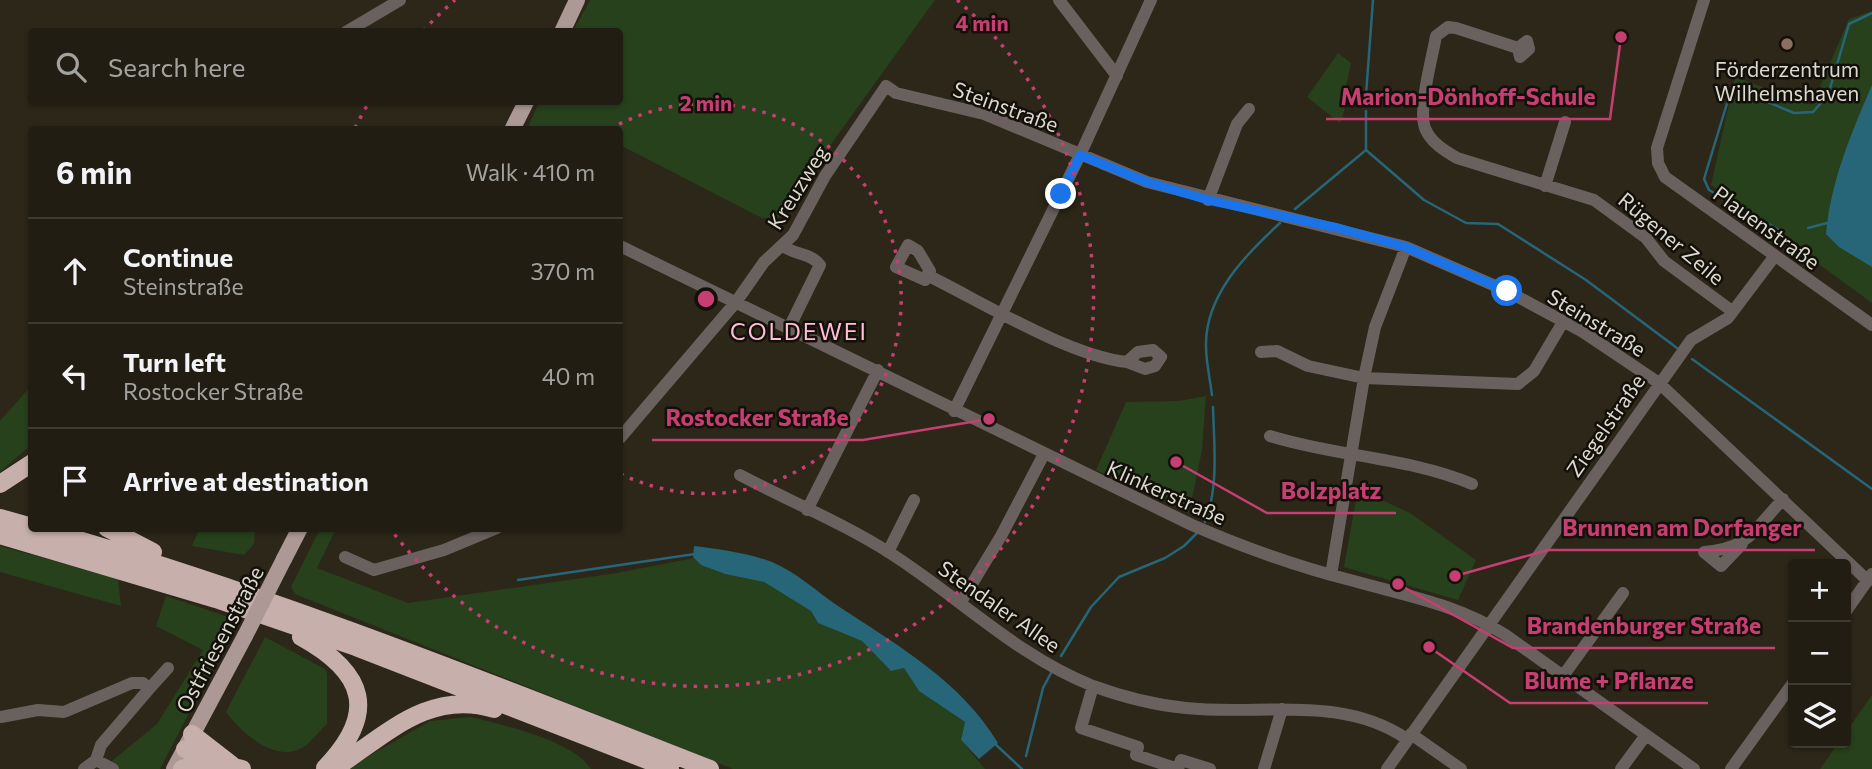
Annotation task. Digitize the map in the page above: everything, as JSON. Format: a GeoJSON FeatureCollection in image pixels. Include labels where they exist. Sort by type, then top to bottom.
{"type":"FeatureCollection","features":[{"type":"Feature","properties":{"kind":"highway"},"geometry":{"type":"LineString","coordinates":[[0,484],[28,466]]}},
{"type":"Feature","properties":{"kind":"highway"},"geometry":{"type":"LineString","coordinates":[[0,518],[28,526]]}},
{"type":"Feature","properties":{"kind":"highway"},"geometry":{"type":"LineString","coordinates":[[51,532],[193,574],[408,650],[710,769]]}},
{"type":"Feature","properties":{"kind":"highway"},"geometry":{"type":"LineString","coordinates":[[113,532],[128,542],[180,564],[193,574]]}},
{"type":"Feature","properties":{"kind":"highway"},"geometry":{"type":"LineString","coordinates":[[0,535],[216,599],[356,647],[670,769]]}},
{"type":"Feature","properties":{"kind":"highway"},"geometry":{"type":"LineString","coordinates":[[216,599],[232,612],[299,636],[323,649],[350,676],[358,699],[356,726],[344,749],[324,769]]}},
{"type":"Feature","properties":{"kind":"highway"},"geometry":{"type":"LineString","coordinates":[[324,769],[344,762],[404,720],[431,708],[460,704],[481,705],[518,717],[534,716]]}},
{"type":"Feature","properties":{"kind":"highway"},"geometry":{"type":"LineString","coordinates":[[188,741],[209,761]]}},
{"type":"Feature","properties":{"kind":"highway"},"geometry":{"type":"LineString","coordinates":[[188,741],[237,767]]}},
{"type":"Feature","properties":{"kind":"highway"},"geometry":{"type":"LineString","coordinates":[[182,769],[209,761],[237,767]]}},
{"type":"Feature","properties":{"kind":"main road"},"geometry":{"type":"LineString","coordinates":[[564,28],[577,0]]}},
{"type":"Feature","properties":{"kind":"main road"},"geometry":{"type":"LineString","coordinates":[[514,126],[524,105]]}},
{"type":"Feature","properties":{"kind":"main road","name":"Ostfriesenstraße"},"geometry":{"type":"LineString","coordinates":[[174,769],[298,532]]}},
{"type":"Feature","properties":{"kind":"street"},"geometry":{"type":"LineString","coordinates":[[353,28],[400,0]]}},
{"type":"Feature","properties":{"kind":"street"},"geometry":{"type":"LineString","coordinates":[[1059,0],[1117,76]]}},
{"type":"Feature","properties":{"kind":"street"},"geometry":{"type":"LineString","coordinates":[[954,411],[1080,155],[1151,0]]}},
{"type":"Feature","properties":{"kind":"street","name":"Plauenstraße"},"geometry":{"type":"LineString","coordinates":[[1704,0],[1657,148],[1658,163],[1665,177],[1872,325]]}},
{"type":"Feature","properties":{"kind":"street","name":"Rügener Zeile"},"geometry":{"type":"LineString","coordinates":[[1518,48],[1456,28],[1448,27],[1436,36],[1424,123],[1426,131],[1442,149],[1457,159],[1594,200],[1646,239],[1664,261],[1732,311]]}},
{"type":"Feature","properties":{"kind":"street","name":"Steinstraße"},"geometry":{"type":"LineString","coordinates":[[886,86],[896,93],[984,114],[1147,182],[1208,200],[1338,228],[1406,247],[1507,291],[1583,332],[1658,383],[1870,577]]}},
{"type":"Feature","properties":{"kind":"street","name":"Kreuzweg"},"geometry":{"type":"LineString","coordinates":[[736,302],[758,268],[783,246],[802,223],[825,176],[886,86]]}},
{"type":"Feature","properties":{"kind":"street"},"geometry":{"type":"LineString","coordinates":[[1208,200],[1237,124],[1249,109]]}},
{"type":"Feature","properties":{"kind":"street"},"geometry":{"type":"LineString","coordinates":[[1545,186],[1565,122]]}},
{"type":"Feature","properties":{"kind":"street"},"geometry":{"type":"LineString","coordinates":[[783,246],[797,254],[810,256],[820,265],[789,328]]}},
{"type":"Feature","properties":{"kind":"street","name":"Klinkerstraße"},"geometry":{"type":"LineString","coordinates":[[623,247],[878,370],[954,411],[1204,530],[1258,552],[1331,575],[1432,600],[1488,625],[1693,769]]}},
{"type":"Feature","properties":{"kind":"street"},"geometry":{"type":"LineString","coordinates":[[1331,575],[1375,327],[1406,247]]}},
{"type":"Feature","properties":{"kind":"street","name":"Ziegelstraße"},"geometry":{"type":"LineString","coordinates":[[1387,769],[1658,383],[1691,340],[1728,318],[1774,257]]}},
{"type":"Feature","properties":{"kind":"street"},"geometry":{"type":"LineString","coordinates":[[927,275],[1076,349],[1105,360],[1127,362]]}},
{"type":"Feature","properties":{"kind":"street"},"geometry":{"type":"LineString","coordinates":[[623,434],[736,302]]}},
{"type":"Feature","properties":{"kind":"street"},"geometry":{"type":"LineString","coordinates":[[1261,352],[1277,351],[1308,366],[1364,378],[1518,384],[1534,371],[1563,322]]}},
{"type":"Feature","properties":{"kind":"street"},"geometry":{"type":"LineString","coordinates":[[807,510],[878,370]]}},
{"type":"Feature","properties":{"kind":"street"},"geometry":{"type":"LineString","coordinates":[[1270,436],[1353,456],[1409,463],[1472,484]]}},
{"type":"Feature","properties":{"kind":"street"},"geometry":{"type":"LineString","coordinates":[[961,602],[1001,536],[1044,454]]}},
{"type":"Feature","properties":{"kind":"street","name":"Stendaler Allee"},"geometry":{"type":"LineString","coordinates":[[740,475],[888,552],[1047,666],[1093,685],[1152,704],[1186,709],[1339,712],[1409,736],[1461,769]]}},
{"type":"Feature","properties":{"kind":"street"},"geometry":{"type":"LineString","coordinates":[[1742,544],[1783,499]]}},
{"type":"Feature","properties":{"kind":"street"},"geometry":{"type":"LineString","coordinates":[[888,552],[914,500]]}},
{"type":"Feature","properties":{"kind":"street"},"geometry":{"type":"LineString","coordinates":[[345,557],[374,570],[444,550],[487,532]]}},
{"type":"Feature","properties":{"kind":"street"},"geometry":{"type":"LineString","coordinates":[[1851,604],[1870,577]]}},
{"type":"Feature","properties":{"kind":"street"},"geometry":{"type":"LineString","coordinates":[[1563,676],[1623,593]]}},
{"type":"Feature","properties":{"kind":"street"},"geometry":{"type":"LineString","coordinates":[[84,769],[96,760],[101,745],[168,668]]}},
{"type":"Feature","properties":{"kind":"street"},"geometry":{"type":"LineString","coordinates":[[1,717],[38,710],[64,712],[132,683],[143,684],[149,689]]}},
{"type":"Feature","properties":{"kind":"street"},"geometry":{"type":"LineString","coordinates":[[1093,685],[1081,728],[1138,747],[1136,755],[1146,759],[1178,769],[1181,760],[1210,769]]}},
{"type":"Feature","properties":{"kind":"street"},"geometry":{"type":"LineString","coordinates":[[1731,769],[1792,685]]}},
{"type":"Feature","properties":{"kind":"street"},"geometry":{"type":"LineString","coordinates":[[1264,769],[1282,709]]}},
{"type":"Feature","properties":{"kind":"street"},"geometry":{"type":"LineString","coordinates":[[1621,769],[1646,735]]}},
{"type":"Feature","properties":{"kind":"street"},"geometry":{"type":"LineString","coordinates":[[96,760],[113,769]]}},
{"type":"Feature","properties":{"kind":"green space"},"geometry":{"type":"Polygon","coordinates":[[[590,0],[935,0],[777,219],[762,218],[623,147],[623,126],[528,126],[538,105],[623,105],[623,28],[575,28],[590,0]]]}},
{"type":"Feature","properties":{"kind":"green space"},"geometry":{"type":"Polygon","coordinates":[[[1872,11],[1872,303],[1711,185],[1735,77],[1812,105],[1849,19],[1872,11]]]}},
{"type":"Feature","properties":{"kind":"green space"},"geometry":{"type":"Polygon","coordinates":[[[1338,53],[1351,63],[1346,87],[1349,97],[1340,123],[1307,97],[1338,53]]]}},
{"type":"Feature","properties":{"kind":"green space"},"geometry":{"type":"Polygon","coordinates":[[[28,389],[28,448],[0,472],[0,421],[28,389]]]}},
{"type":"Feature","properties":{"kind":"green space"},"geometry":{"type":"Polygon","coordinates":[[[1206,396],[1202,450],[1189,513],[1096,470],[1126,402],[1179,401],[1206,396]]]}},
{"type":"Feature","properties":{"kind":"green space"},"geometry":{"type":"Polygon","coordinates":[[[1358,489],[1410,513],[1476,560],[1458,600],[1344,567],[1358,489]]]}},
{"type":"Feature","properties":{"kind":"green space"},"geometry":{"type":"Polygon","coordinates":[[[198,532],[255,532],[254,544],[244,555],[192,546],[198,532]]]}},
{"type":"Feature","properties":{"kind":"green space"},"geometry":{"type":"Polygon","coordinates":[[[318,532],[335,532],[317,568],[408,603],[617,573],[694,558],[701,565],[725,574],[764,582],[811,611],[818,623],[862,641],[891,671],[904,668],[919,691],[965,722],[961,740],[985,769],[733,769],[295,594],[291,587],[318,532]]]}},
{"type":"Feature","properties":{"kind":"green space"},"geometry":{"type":"Polygon","coordinates":[[[0,546],[118,579],[121,606],[0,572],[0,546]]]}},
{"type":"Feature","properties":{"kind":"green space"},"geometry":{"type":"Polygon","coordinates":[[[166,596],[237,620],[160,769],[102,769],[157,724],[203,650],[156,626],[166,596]]]}},
{"type":"Feature","properties":{"kind":"green space"},"geometry":{"type":"Polygon","coordinates":[[[265,637],[325,669],[327,674],[327,724],[305,746],[291,752],[280,752],[259,743],[226,712],[265,637]]]}},
{"type":"Feature","properties":{"kind":"green space"},"geometry":{"type":"Polygon","coordinates":[[[1872,695],[1872,769],[1820,769],[1835,748],[1851,748],[1851,725],[1872,695]]]}},
{"type":"Feature","properties":{"kind":"green space"},"geometry":{"type":"Polygon","coordinates":[[[471,717],[554,742],[582,759],[591,769],[346,769],[430,721],[471,717]]]}},
{"type":"Feature","properties":{"kind":"water"},"geometry":{"type":"Polygon","coordinates":[[[1872,85],[1872,267],[1839,247],[1826,234],[1837,176],[1872,85]]]}},
{"type":"Feature","properties":{"kind":"water"},"geometry":{"type":"Polygon","coordinates":[[[694,546],[772,562],[806,582],[905,650],[947,683],[983,721],[998,743],[979,759],[961,740],[965,722],[919,691],[904,668],[891,671],[862,641],[818,623],[811,611],[764,582],[725,574],[701,565],[693,557],[694,546]]]}},
{"type":"Feature","properties":{"kind":"waterway"},"geometry":{"type":"LineString","coordinates":[[1366,95],[1373,0]]}},
{"type":"Feature","properties":{"kind":"waterway"},"geometry":{"type":"LineString","coordinates":[[1779,230],[1709,190],[1704,179],[1732,87],[1794,113],[1813,112],[1828,95],[1849,24],[1872,13]]}},
{"type":"Feature","properties":{"kind":"waterway"},"geometry":{"type":"LineString","coordinates":[[1295,209],[1366,150],[1366,111]]}},
{"type":"Feature","properties":{"kind":"waterway"},"geometry":{"type":"LineString","coordinates":[[1366,150],[1424,200],[1466,223],[1498,224],[1586,280],[1677,348]]}},
{"type":"Feature","properties":{"kind":"waterway"},"geometry":{"type":"LineString","coordinates":[[1212,395],[1206,346],[1212,310],[1241,263],[1280,223]]}},
{"type":"Feature","properties":{"kind":"waterway"},"geometry":{"type":"LineString","coordinates":[[1808,228],[1827,223]]}},
{"type":"Feature","properties":{"kind":"waterway"},"geometry":{"type":"LineString","coordinates":[[1692,359],[1872,489]]}},
{"type":"Feature","properties":{"kind":"waterway"},"geometry":{"type":"LineString","coordinates":[[1205,522],[1214,480],[1213,407]]}},
{"type":"Feature","properties":{"kind":"waterway"},"geometry":{"type":"LineString","coordinates":[[1061,656],[1091,607],[1119,577],[1165,558],[1184,546],[1197,533]]}},
{"type":"Feature","properties":{"kind":"waterway"},"geometry":{"type":"LineString","coordinates":[[518,580],[695,554]]}},
{"type":"Feature","properties":{"kind":"waterway"},"geometry":{"type":"LineString","coordinates":[[1026,756],[1043,688],[1051,673]]}},
{"type":"Feature","properties":{"kind":"waterway"},"geometry":{"type":"LineString","coordinates":[[994,743],[1022,769]]}},
{"type":"Feature","properties":{"kind":"place","name":"Marion-Dönhoff-Schule"},"geometry":{"type":"Point","coordinates":[1621,37]}},
{"type":"Feature","properties":{"kind":"place","name":"Förderzentrum Wilhelmshaven"},"geometry":{"type":"Point","coordinates":[1787,44]}},
{"type":"Feature","properties":{"kind":"place","name":"Rostocker Straße"},"geometry":{"type":"Point","coordinates":[989,419]}},
{"type":"Feature","properties":{"kind":"place","name":"Bolzplatz"},"geometry":{"type":"Point","coordinates":[1176,462]}},
{"type":"Feature","properties":{"kind":"place","name":"Brunnen am Dorfanger"},"geometry":{"type":"Point","coordinates":[1455,576]}},
{"type":"Feature","properties":{"kind":"place","name":"Brandenburger Straße"},"geometry":{"type":"Point","coordinates":[1398,584]}},
{"type":"Feature","properties":{"kind":"place","name":"Blume + Pflanze"},"geometry":{"type":"Point","coordinates":[1429,647]}},
{"type":"Feature","properties":{"kind":"district","name":"COLDEWEI"},"geometry":{"type":"Point","coordinates":[799,331]}},
{"type":"Feature","properties":{"kind":"route"},"geometry":{"type":"LineString","coordinates":[[1061,194],[1080,155],[1147,182],[1208,200],[1338,228],[1406,247],[1448,263],[1507,291]]}}]}
